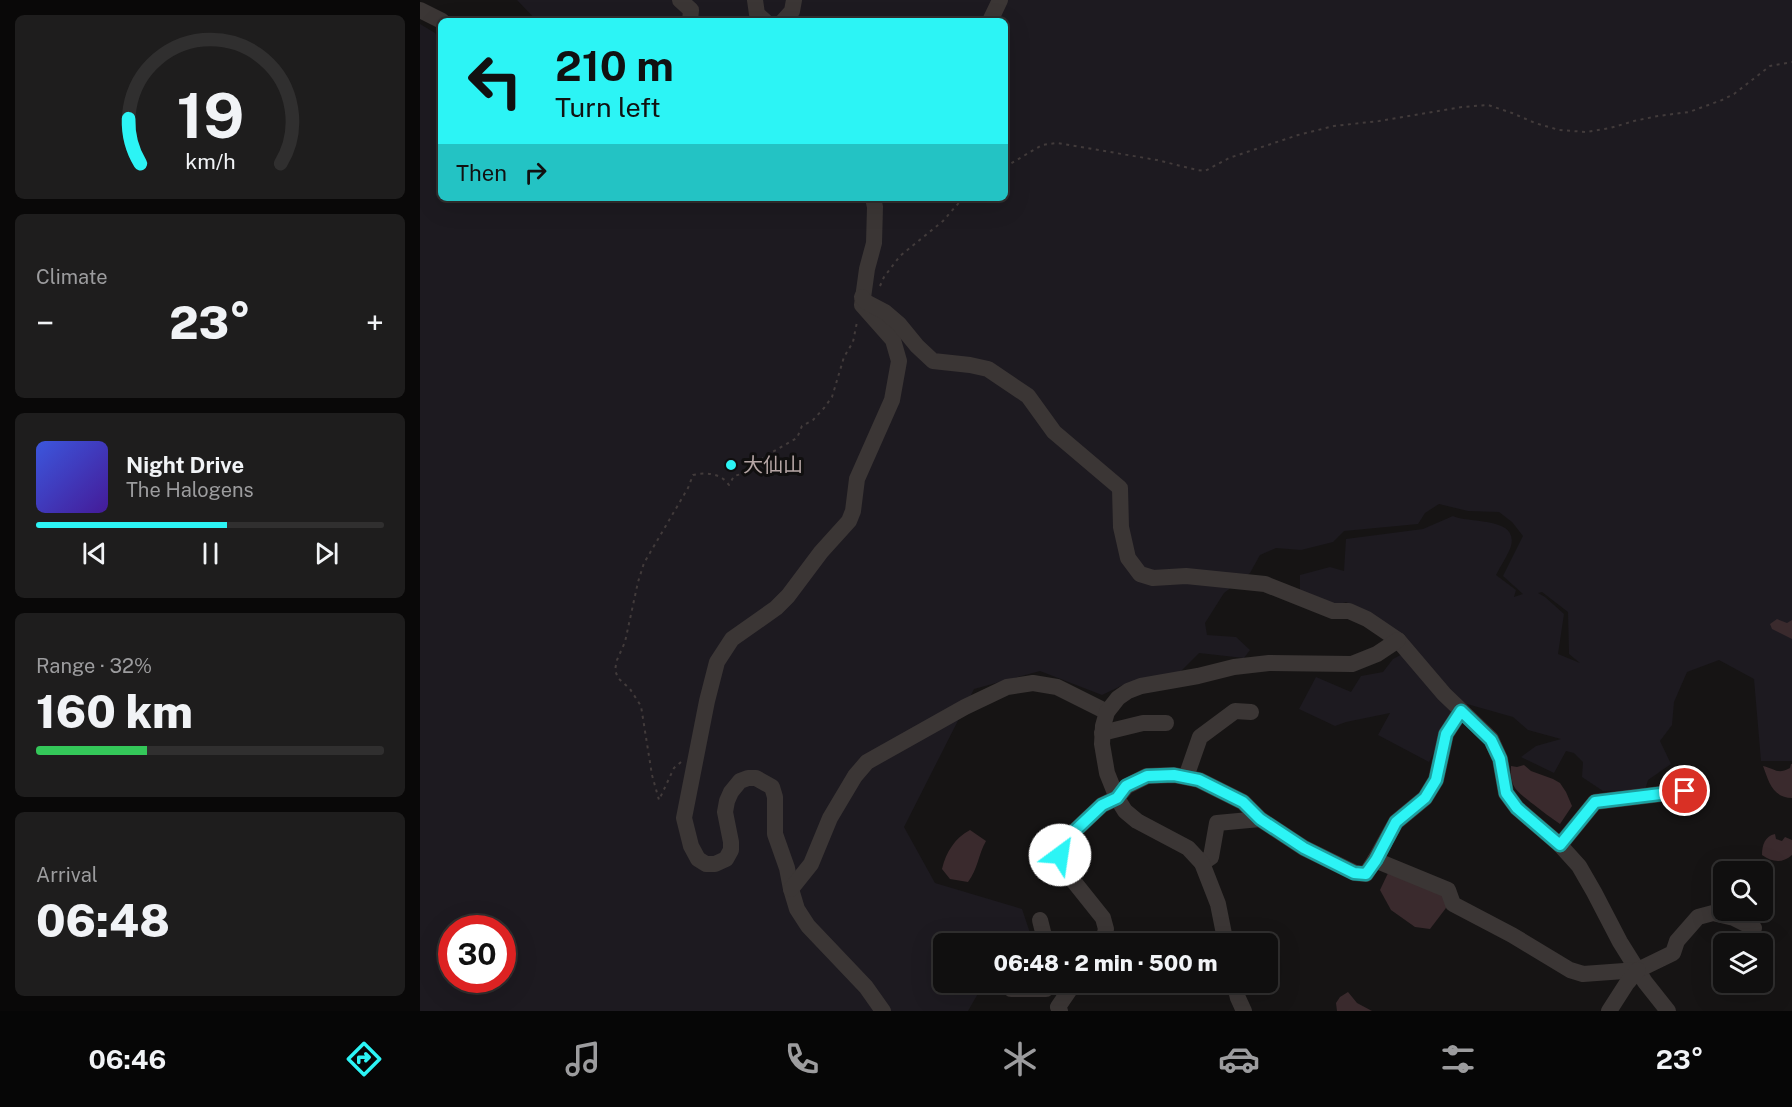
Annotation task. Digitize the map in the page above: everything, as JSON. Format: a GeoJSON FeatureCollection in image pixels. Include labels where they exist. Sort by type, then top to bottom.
{"type":"FeatureCollection","features":[{"type":"Feature","properties":{"kind":"street"},"geometry":{"type":"LineString","coordinates":[[680,0],[691,10],[690,18]]}},
{"type":"Feature","properties":{"kind":"street"},"geometry":{"type":"LineString","coordinates":[[754,0],[757,14],[762,18]]}},
{"type":"Feature","properties":{"kind":"street"},"geometry":{"type":"LineString","coordinates":[[786,18],[792,11],[794,0]]}},
{"type":"Feature","properties":{"kind":"street"},"geometry":{"type":"LineString","coordinates":[[991,18],[1000,0]]}},
{"type":"Feature","properties":{"kind":"street"},"geometry":{"type":"LineString","coordinates":[[420,10],[438,19]]}},
{"type":"Feature","properties":{"kind":"street"},"geometry":{"type":"LineString","coordinates":[[874,201],[874,243],[867,269],[863,301],[892,339],[899,361],[892,400],[857,479],[853,511],[849,521],[821,552],[788,596],[776,608],[732,639],[717,662],[684,818],[691,846],[698,859],[706,864],[716,864],[726,859],[731,850],[725,812],[731,792],[740,781],[748,778],[756,778],[772,787],[775,796],[776,834],[797,909],[808,926],[867,987],[883,1011]]}},
{"type":"Feature","properties":{"kind":"street"},"geometry":{"type":"LineString","coordinates":[[863,301],[885,312],[933,361],[970,364],[987,369],[1028,396],[1054,432],[1120,488],[1121,527],[1128,558],[1140,574],[1153,578],[1186,576],[1265,584],[1333,611],[1349,611],[1367,619],[1398,640],[1461,711],[1491,740],[1500,759],[1506,793],[1517,808],[1560,845],[1579,866],[1620,942],[1668,1011]]}},
{"type":"Feature","properties":{"kind":"street"},"geometry":{"type":"LineString","coordinates":[[1224,933],[1218,904],[1202,863],[1188,848],[1137,821],[1125,811],[1117,798],[1107,773],[1102,744],[1102,726],[1107,712],[1128,691],[1142,686],[1234,667],[1269,663],[1352,664],[1377,654],[1398,640]]}},
{"type":"Feature","properties":{"kind":"street"},"geometry":{"type":"LineString","coordinates":[[791,890],[811,864],[830,818],[855,776],[867,762],[945,718],[1008,687],[1033,683],[1057,687],[1107,712]]}},
{"type":"Feature","properties":{"kind":"street"},"geometry":{"type":"LineString","coordinates":[[1186,777],[1200,737],[1235,711],[1251,712]]}},
{"type":"Feature","properties":{"kind":"street"},"geometry":{"type":"LineString","coordinates":[[1105,933],[1103,918],[1063,868],[1060,855],[1064,841],[1102,805],[1117,798],[1126,786],[1147,776],[1174,775],[1199,780],[1243,802],[1260,819],[1304,848],[1354,873],[1366,874],[1396,822],[1425,798],[1436,780],[1446,734],[1461,711]]}},
{"type":"Feature","properties":{"kind":"street"},"geometry":{"type":"LineString","coordinates":[[1102,733],[1143,723],[1166,723]]}},
{"type":"Feature","properties":{"kind":"street"},"geometry":{"type":"LineString","coordinates":[[1560,845],[1595,802],[1702,789]]}},
{"type":"Feature","properties":{"kind":"street"},"geometry":{"type":"LineString","coordinates":[[1202,863],[1211,857],[1217,823],[1260,819]]}},
{"type":"Feature","properties":{"kind":"street"},"geometry":{"type":"LineString","coordinates":[[1376,860],[1448,890],[1453,904],[1512,934],[1570,970],[1584,974],[1638,970]]}},
{"type":"Feature","properties":{"kind":"street"},"geometry":{"type":"LineString","coordinates":[[1609,1011],[1638,970],[1673,952],[1677,941],[1698,917],[1713,913],[1734,918],[1754,928]]}},
{"type":"Feature","properties":{"kind":"street"},"geometry":{"type":"LineString","coordinates":[[1040,920],[1043,933]]}},
{"type":"Feature","properties":{"kind":"street"},"geometry":{"type":"LineString","coordinates":[[1050,993],[1059,1009],[1068,993]]}},
{"type":"Feature","properties":{"kind":"street"},"geometry":{"type":"LineString","coordinates":[[1237,993],[1244,1011]]}},
{"type":"Feature","properties":{"kind":"path"},"geometry":{"type":"LineString","coordinates":[[1008,165],[1042,145],[1058,143],[1157,160],[1205,171],[1229,158],[1298,135],[1335,126],[1379,121],[1462,106],[1488,105],[1559,130],[1586,132],[1689,112],[1734,94],[1770,66],[1792,62]]}},
{"type":"Feature","properties":{"kind":"path"},"geometry":{"type":"LineString","coordinates":[[695,761],[682,761],[674,768],[660,800],[652,775],[640,706],[630,689],[618,678],[615,669],[625,642],[644,563],[688,488],[693,475],[704,473],[715,475],[729,485],[734,476],[749,472],[764,456],[797,438],[802,426],[813,420],[824,408],[832,397],[844,357],[853,342],[858,326],[857,312],[863,301],[877,292],[884,277],[900,256],[943,221],[960,201]]}},
{"type":"Feature","properties":{"kind":"shaded area"},"geometry":{"type":"Polygon","coordinates":[[[517,0],[1792,0],[1792,761],[1761,761],[1754,679],[1719,660],[1687,672],[1674,702],[1672,725],[1660,741],[1671,764],[1648,780],[1645,790],[1603,791],[1582,777],[1583,762],[1574,753],[1566,751],[1554,773],[1521,757],[1536,746],[1561,739],[1528,730],[1513,717],[1467,704],[1459,706],[1452,716],[1429,762],[1378,735],[1390,713],[1335,726],[1299,709],[1316,677],[1351,692],[1361,676],[1383,672],[1393,659],[1410,650],[1359,608],[1346,602],[1331,607],[1300,591],[1300,575],[1330,567],[1344,571],[1346,539],[1423,529],[1453,516],[1502,526],[1509,531],[1512,538],[1510,549],[1496,575],[1516,590],[1514,597],[1523,594],[1503,576],[1523,536],[1512,522],[1499,512],[1468,511],[1439,504],[1425,513],[1418,524],[1344,531],[1333,542],[1301,550],[1276,548],[1260,555],[1250,573],[1224,593],[1205,623],[1207,635],[1236,637],[1250,650],[1244,658],[1199,653],[1179,673],[1125,684],[1102,695],[1040,671],[974,689],[904,827],[935,883],[1022,909],[1030,933],[933,933],[933,993],[978,993],[968,1011],[420,1011],[420,24],[438,37],[438,201],[1008,201],[1008,18],[534,18],[517,0]],[[1542,592],[1538,593],[1564,614],[1558,654],[1580,663],[1569,654],[1568,612],[1542,592]]]}},
{"type":"Feature","properties":{"kind":"shaded area"},"geometry":{"type":"Polygon","coordinates":[[[1777,619],[1787,623],[1792,620],[1792,639],[1772,629],[1770,624],[1777,619]]]}},
{"type":"Feature","properties":{"kind":"shaded area"},"geometry":{"type":"Polygon","coordinates":[[[1791,764],[1792,798],[1780,795],[1772,788],[1763,766],[1782,771],[1790,768],[1791,764]]]}},
{"type":"Feature","properties":{"kind":"shaded area"},"geometry":{"type":"Polygon","coordinates":[[[1524,765],[1531,771],[1560,783],[1566,792],[1572,806],[1560,824],[1523,796],[1513,785],[1511,766],[1524,765]]]}},
{"type":"Feature","properties":{"kind":"shaded area"},"geometry":{"type":"Polygon","coordinates":[[[970,830],[986,841],[976,867],[968,882],[950,879],[942,869],[946,857],[956,841],[970,830]]]}},
{"type":"Feature","properties":{"kind":"shaded area"},"geometry":{"type":"Polygon","coordinates":[[[1775,834],[1776,839],[1782,841],[1785,837],[1792,840],[1792,855],[1781,861],[1762,855],[1765,842],[1775,834]]]}},
{"type":"Feature","properties":{"kind":"shaded area"},"geometry":{"type":"Polygon","coordinates":[[[1389,871],[1445,892],[1449,904],[1430,929],[1415,927],[1391,910],[1380,890],[1389,871]]]}},
{"type":"Feature","properties":{"kind":"shaded area"},"geometry":{"type":"Polygon","coordinates":[[[1348,992],[1357,1003],[1372,1011],[1337,1011],[1336,1003],[1348,992]]]}},
{"type":"Feature","properties":{"kind":"place","name":"大仙山"},"geometry":{"type":"Point","coordinates":[731,465]}},
{"type":"Feature","properties":{"kind":"route"},"geometry":{"type":"LineString","coordinates":[[1060,855],[1064,841],[1102,805],[1117,798],[1126,786],[1147,776],[1174,775],[1199,780],[1243,802],[1260,819],[1304,848],[1354,873],[1366,874],[1396,822],[1425,798],[1436,780],[1446,734],[1461,711],[1491,740],[1500,759],[1506,793],[1517,808],[1560,845],[1595,802],[1685,791]]}}]}
